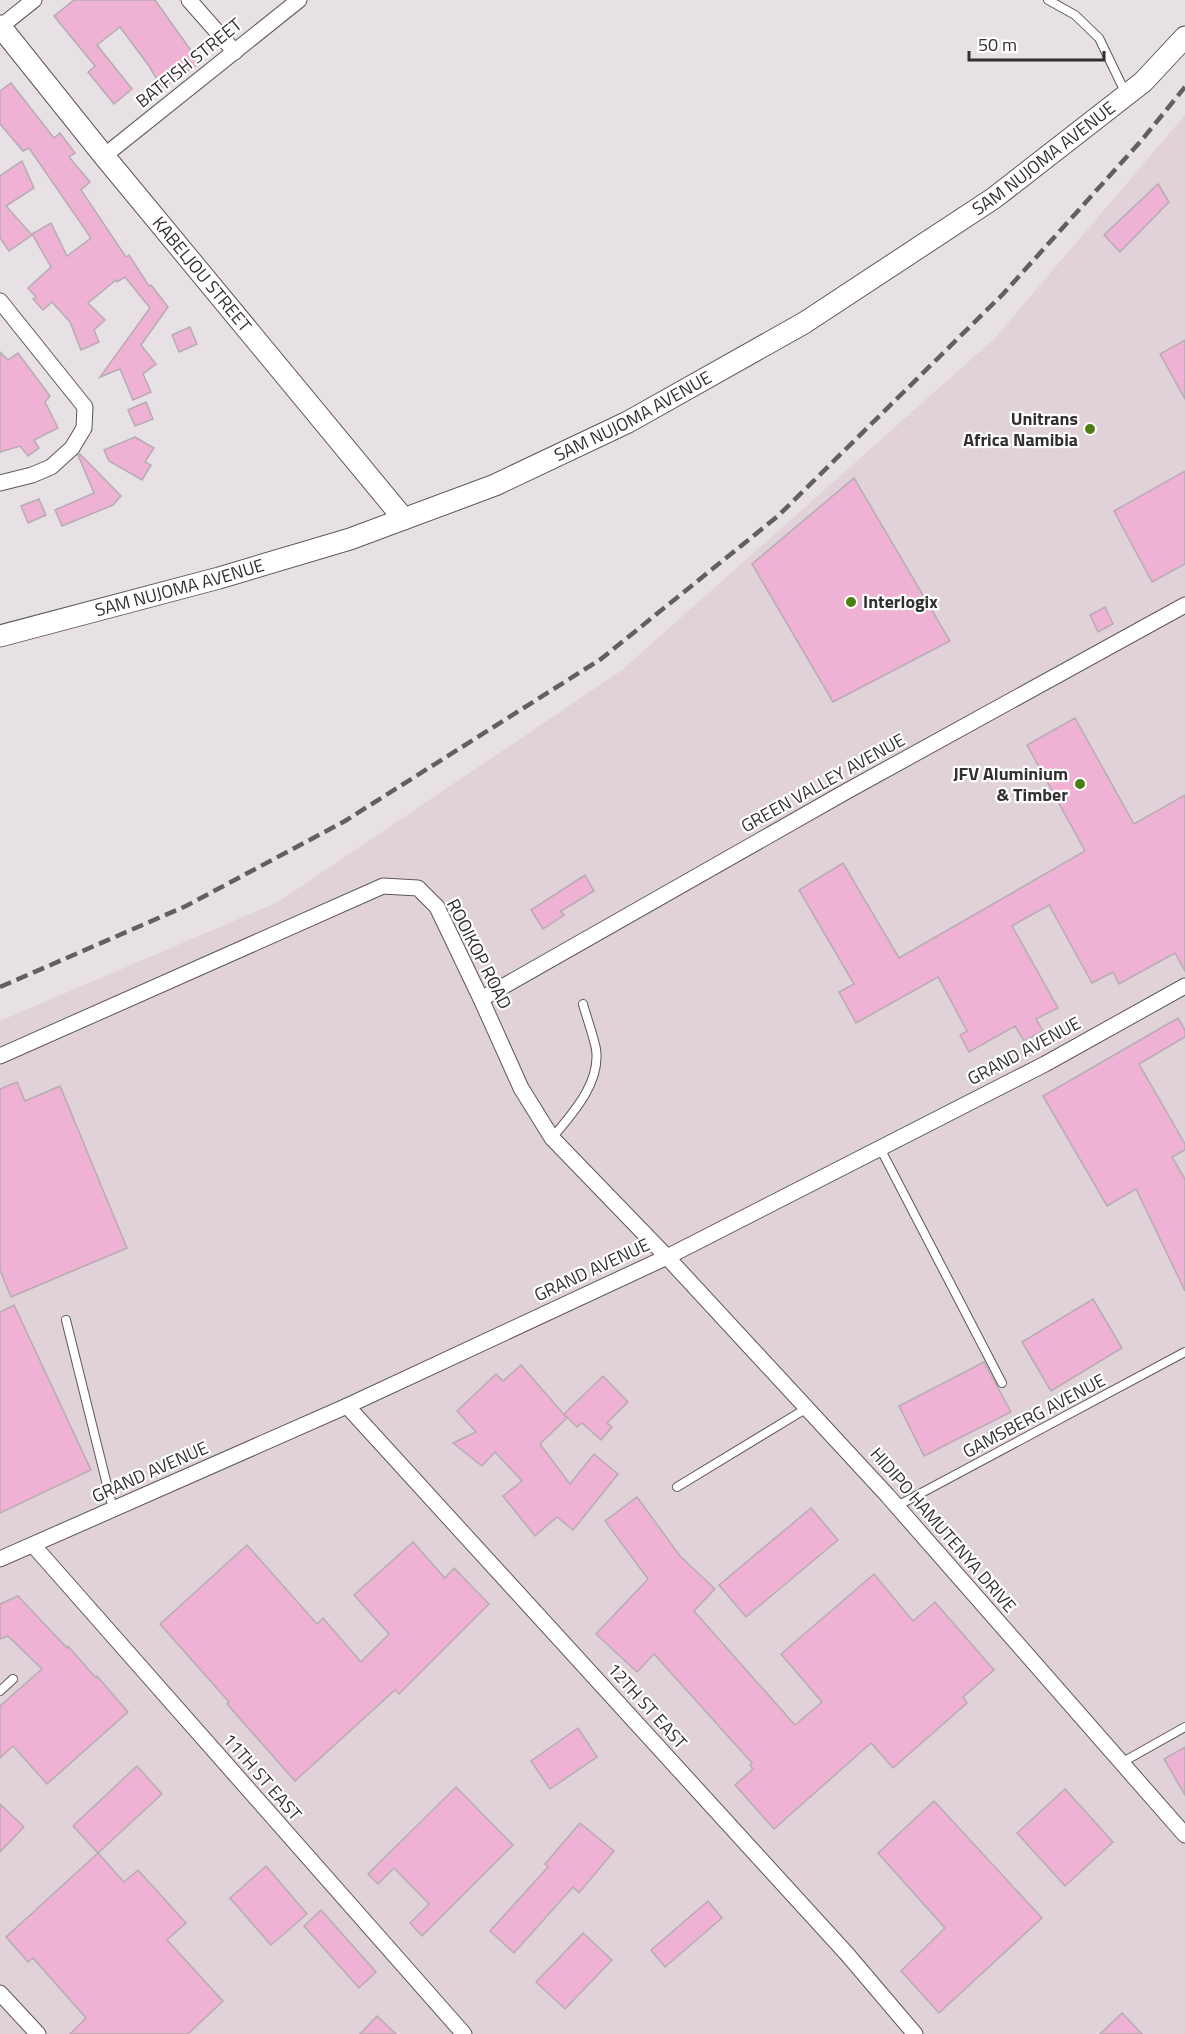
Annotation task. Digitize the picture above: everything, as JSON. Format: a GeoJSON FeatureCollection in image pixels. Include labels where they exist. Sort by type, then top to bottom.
{"type":"FeatureCollection","features":[{"type":"Feature","properties":{"kind":"street"},"geometry":{"type":"LineString","coordinates":[[0,27],[34,0]]}},
{"type":"Feature","properties":{"kind":"street"},"geometry":{"type":"LineString","coordinates":[[189,0],[235,51]]}},
{"type":"Feature","properties":{"kind":"street","name":"BATFISH STREET"},"geometry":{"type":"LineString","coordinates":[[104,156],[299,0]]}},
{"type":"Feature","properties":{"kind":"street","name":"KABELJOU STREET"},"geometry":{"type":"LineString","coordinates":[[0,27],[405,519]]}},
{"type":"Feature","properties":{"kind":"street","name":"SAM NUJOMA AVENUE"},"geometry":{"type":"LineString","coordinates":[[0,636],[219,578],[350,539],[495,485],[628,422],[804,323],[994,198],[1143,82],[1185,37]]}},
{"type":"Feature","properties":{"kind":"street"},"geometry":{"type":"LineString","coordinates":[[0,301],[85,407],[84,428],[72,448],[51,467],[32,475],[0,483]]}},
{"type":"Feature","properties":{"kind":"street","name":"GREEN VALLEY AVENUE"},"geometry":{"type":"LineString","coordinates":[[481,999],[847,791],[1185,605]]}},
{"type":"Feature","properties":{"kind":"street","name":"ROOIKOP ROAD"},"geometry":{"type":"LineString","coordinates":[[0,1056],[383,886],[418,888],[437,907],[521,1088],[552,1138],[667,1257]]}},
{"type":"Feature","properties":{"kind":"street","name":"GRAND AVENUE"},"geometry":{"type":"LineString","coordinates":[[0,1559],[347,1406],[667,1257],[1044,1064],[1185,986]]}},
{"type":"Feature","properties":{"kind":"street","name":"HIDIPO HAMUTENYA DRIVE"},"geometry":{"type":"LineString","coordinates":[[667,1257],[897,1506],[1185,1835]]}},
{"type":"Feature","properties":{"kind":"street","name":"12TH ST EAST"},"geometry":{"type":"LineString","coordinates":[[347,1406],[839,1945],[915,2034]]}},
{"type":"Feature","properties":{"kind":"street","name":"11TH ST EAST"},"geometry":{"type":"LineString","coordinates":[[33,1545],[464,2034]]}},
{"type":"Feature","properties":{"kind":"street"},"geometry":{"type":"LineString","coordinates":[[0,1993],[38,2034]]}},
{"type":"Feature","properties":{"kind":"lane"},"geometry":{"type":"LineString","coordinates":[[1048,0],[1075,15],[1099,38],[1126,96]]}},
{"type":"Feature","properties":{"kind":"lane"},"geometry":{"type":"LineString","coordinates":[[552,1138],[580,1105],[593,1076],[596,1051],[583,1005]]}},
{"type":"Feature","properties":{"kind":"lane"},"geometry":{"type":"LineString","coordinates":[[880,1148],[1002,1383]]}},
{"type":"Feature","properties":{"kind":"lane"},"geometry":{"type":"LineString","coordinates":[[66,1320],[113,1509]]}},
{"type":"Feature","properties":{"kind":"lane","name":"GAMSBERG AVENUE"},"geometry":{"type":"LineString","coordinates":[[897,1506],[1185,1352]]}},
{"type":"Feature","properties":{"kind":"lane"},"geometry":{"type":"LineString","coordinates":[[677,1487],[807,1408]]}},
{"type":"Feature","properties":{"kind":"lane"},"geometry":{"type":"LineString","coordinates":[[0,1691],[13,1679]]}},
{"type":"Feature","properties":{"kind":"lane"},"geometry":{"type":"LineString","coordinates":[[1120,1763],[1185,1727]]}},
{"type":"Feature","properties":{"kind":"shaded area"},"geometry":{"type":"Polygon","coordinates":[[[1185,115],[1185,2034],[0,2034],[0,1021],[278,902],[622,670],[995,338],[1185,115]]]}},
{"type":"Feature","properties":{"kind":"building"},"geometry":{"type":"Polygon","coordinates":[[[74,0],[155,0],[200,63],[162,88],[120,27],[97,45],[132,89],[114,104],[88,72],[95,66],[54,16],[74,0]]]}},
{"type":"Feature","properties":{"kind":"building"},"geometry":{"type":"Polygon","coordinates":[[[11,83],[54,138],[60,133],[75,153],[69,157],[90,182],[81,190],[126,257],[129,255],[149,286],[151,285],[168,307],[141,345],[156,364],[143,374],[151,392],[133,400],[120,369],[100,377],[150,308],[125,277],[117,282],[116,280],[88,303],[105,320],[94,330],[99,342],[81,350],[70,322],[52,302],[43,310],[33,299],[36,297],[28,288],[51,267],[32,234],[51,223],[67,256],[91,238],[29,148],[23,151],[0,124],[0,91],[11,83]]]}},
{"type":"Feature","properties":{"kind":"building"},"geometry":{"type":"Polygon","coordinates":[[[22,161],[34,188],[6,206],[32,235],[9,251],[0,238],[0,176],[22,161]]]}},
{"type":"Feature","properties":{"kind":"building"},"geometry":{"type":"Polygon","coordinates":[[[1158,184],[1169,202],[1120,252],[1104,235],[1158,184]]]}},
{"type":"Feature","properties":{"kind":"building"},"geometry":{"type":"Polygon","coordinates":[[[190,327],[197,344],[179,352],[172,335],[190,327]]]}},
{"type":"Feature","properties":{"kind":"building"},"geometry":{"type":"Polygon","coordinates":[[[1185,340],[1185,399],[1160,354],[1185,340]]]}},
{"type":"Feature","properties":{"kind":"building"},"geometry":{"type":"Polygon","coordinates":[[[0,352],[8,360],[18,353],[50,396],[45,402],[58,428],[34,440],[39,448],[28,456],[20,446],[0,452],[0,352]]]}},
{"type":"Feature","properties":{"kind":"building"},"geometry":{"type":"Polygon","coordinates":[[[146,402],[153,419],[135,426],[128,410],[146,402]]]}},
{"type":"Feature","properties":{"kind":"building"},"geometry":{"type":"Polygon","coordinates":[[[135,437],[154,448],[145,462],[151,465],[142,480],[109,461],[104,450],[135,437]]]}},
{"type":"Feature","properties":{"kind":"building"},"geometry":{"type":"Polygon","coordinates":[[[80,454],[121,496],[113,505],[62,526],[55,510],[94,493],[78,455],[80,454]]]}},
{"type":"Feature","properties":{"kind":"building"},"geometry":{"type":"Polygon","coordinates":[[[1185,471],[1185,564],[1152,582],[1114,511],[1185,471]]]}},
{"type":"Feature","properties":{"kind":"building","name":"Interlogix"},"geometry":{"type":"Polygon","coordinates":[[[854,478],[950,641],[833,702],[752,564],[854,478]]]}},
{"type":"Feature","properties":{"kind":"building"},"geometry":{"type":"Polygon","coordinates":[[[39,499],[46,515],[28,523],[21,506],[39,499]]]}},
{"type":"Feature","properties":{"kind":"building"},"geometry":{"type":"Polygon","coordinates":[[[1105,607],[1113,624],[1098,632],[1090,615],[1105,607]]]}},
{"type":"Feature","properties":{"kind":"building"},"geometry":{"type":"Polygon","coordinates":[[[1075,718],[1134,824],[1185,795],[1185,971],[1175,953],[1119,984],[1113,972],[1092,983],[1049,905],[1012,926],[1058,1008],[1036,1019],[1043,1031],[1024,1041],[1015,1026],[969,1052],[960,1035],[967,1031],[938,977],[856,1023],[839,992],[854,984],[799,890],[843,863],[899,958],[1085,851],[1027,745],[1075,718]]]}},
{"type":"Feature","properties":{"kind":"building"},"geometry":{"type":"Polygon","coordinates":[[[585,875],[594,891],[561,911],[564,915],[543,929],[531,910],[585,875]]]}},
{"type":"Feature","properties":{"kind":"building"},"geometry":{"type":"Polygon","coordinates":[[[1178,1018],[1185,1030],[1185,1037],[1139,1064],[1185,1144],[1185,1150],[1172,1157],[1185,1179],[1185,1291],[1136,1189],[1107,1206],[1043,1096],[1178,1018]]]}},
{"type":"Feature","properties":{"kind":"building"},"geometry":{"type":"Polygon","coordinates":[[[17,1082],[25,1101],[60,1086],[127,1248],[11,1297],[0,1270],[0,1089],[17,1082]]]}},
{"type":"Feature","properties":{"kind":"building"},"geometry":{"type":"Polygon","coordinates":[[[1093,1299],[1122,1348],[1051,1391],[1022,1342],[1093,1299]]]}},
{"type":"Feature","properties":{"kind":"building"},"geometry":{"type":"Polygon","coordinates":[[[14,1305],[91,1470],[0,1513],[0,1312],[14,1305]]]}},
{"type":"Feature","properties":{"kind":"building"},"geometry":{"type":"Polygon","coordinates":[[[984,1362],[1011,1412],[924,1456],[899,1406],[984,1362]]]}},
{"type":"Feature","properties":{"kind":"building"},"geometry":{"type":"Polygon","coordinates":[[[521,1365],[567,1418],[540,1444],[570,1484],[594,1454],[618,1474],[573,1530],[557,1517],[535,1536],[503,1496],[522,1481],[495,1452],[482,1466],[453,1443],[476,1432],[457,1411],[496,1374],[503,1381],[521,1365]]]}},
{"type":"Feature","properties":{"kind":"building"},"geometry":{"type":"Polygon","coordinates":[[[603,1376],[628,1402],[607,1423],[612,1427],[601,1440],[582,1423],[577,1427],[564,1414],[603,1376]]]}},
{"type":"Feature","properties":{"kind":"building"},"geometry":{"type":"Polygon","coordinates":[[[637,1497],[680,1556],[715,1589],[694,1611],[795,1725],[822,1702],[781,1654],[874,1574],[913,1621],[935,1602],[994,1670],[963,1697],[967,1703],[893,1768],[871,1743],[774,1829],[735,1785],[753,1769],[750,1765],[752,1763],[654,1654],[637,1672],[596,1634],[648,1579],[605,1521],[637,1497]]]}},
{"type":"Feature","properties":{"kind":"building"},"geometry":{"type":"Polygon","coordinates":[[[811,1508],[838,1540],[746,1617],[719,1585],[811,1508]]]}},
{"type":"Feature","properties":{"kind":"building"},"geometry":{"type":"Polygon","coordinates":[[[413,1542],[445,1578],[454,1568],[489,1604],[399,1694],[395,1690],[295,1781],[160,1624],[247,1545],[317,1624],[323,1618],[361,1662],[389,1634],[354,1595],[413,1542]]]}},
{"type":"Feature","properties":{"kind":"building"},"geometry":{"type":"Polygon","coordinates":[[[18,1596],[96,1678],[97,1676],[128,1712],[47,1784],[13,1746],[0,1758],[0,1706],[42,1669],[8,1636],[0,1639],[0,1604],[18,1596]]]}},
{"type":"Feature","properties":{"kind":"building"},"geometry":{"type":"Polygon","coordinates":[[[578,1728],[597,1757],[550,1789],[531,1761],[578,1728]]]}},
{"type":"Feature","properties":{"kind":"building"},"geometry":{"type":"Polygon","coordinates":[[[1185,1747],[1185,1795],[1164,1759],[1185,1747]]]}},
{"type":"Feature","properties":{"kind":"building"},"geometry":{"type":"Polygon","coordinates":[[[137,1766],[162,1794],[98,1853],[73,1826],[137,1766]]]}},
{"type":"Feature","properties":{"kind":"building"},"geometry":{"type":"Polygon","coordinates":[[[456,1787],[513,1845],[422,1936],[410,1923],[429,1904],[394,1868],[378,1884],[368,1874],[456,1787]]]}},
{"type":"Feature","properties":{"kind":"building"},"geometry":{"type":"Polygon","coordinates":[[[1065,1789],[1113,1842],[1065,1886],[1017,1833],[1065,1789]]]}},
{"type":"Feature","properties":{"kind":"building"},"geometry":{"type":"Polygon","coordinates":[[[934,1801],[1042,1918],[939,2013],[901,1971],[945,1928],[878,1853],[934,1801]]]}},
{"type":"Feature","properties":{"kind":"building"},"geometry":{"type":"Polygon","coordinates":[[[0,1804],[24,1827],[0,1852],[0,1804]]]}},
{"type":"Feature","properties":{"kind":"building"},"geometry":{"type":"Polygon","coordinates":[[[580,1823],[614,1851],[579,1893],[573,1887],[514,1953],[490,1931],[548,1867],[545,1864],[580,1823]]]}},
{"type":"Feature","properties":{"kind":"building"},"geometry":{"type":"Polygon","coordinates":[[[98,1853],[124,1882],[138,1870],[186,1923],[167,1940],[223,2001],[188,2034],[70,2034],[86,2018],[33,1958],[28,1962],[6,1937],[98,1853]]]}},
{"type":"Feature","properties":{"kind":"building"},"geometry":{"type":"Polygon","coordinates":[[[266,1866],[307,1914],[271,1945],[230,1898],[266,1866]]]}},
{"type":"Feature","properties":{"kind":"building"},"geometry":{"type":"Polygon","coordinates":[[[708,1901],[722,1918],[665,1967],[651,1950],[708,1901]]]}},
{"type":"Feature","properties":{"kind":"building"},"geometry":{"type":"Polygon","coordinates":[[[321,1910],[376,1972],[359,1988],[304,1926],[321,1910]]]}},
{"type":"Feature","properties":{"kind":"building"},"geometry":{"type":"Polygon","coordinates":[[[583,1933],[612,1960],[565,2009],[536,1982],[583,1933]]]}},
{"type":"Feature","properties":{"kind":"building"},"geometry":{"type":"Polygon","coordinates":[[[1122,2013],[1142,2034],[1100,2034],[1122,2013]]]}},
{"type":"Feature","properties":{"kind":"building"},"geometry":{"type":"Polygon","coordinates":[[[377,2016],[396,2034],[360,2034],[377,2016]]]}},
{"type":"Feature","properties":{"kind":"railway"},"geometry":{"type":"LineString","coordinates":[[0,987],[186,906],[345,821],[601,659],[778,516],[1003,294],[1141,141],[1185,87]]}},
{"type":"Feature","properties":{"kind":"place","name":"Unitrans Africa Namibia"},"geometry":{"type":"Point","coordinates":[1090,429]}},
{"type":"Feature","properties":{"kind":"place","name":"Interlogix"},"geometry":{"type":"Point","coordinates":[851,602]}},
{"type":"Feature","properties":{"kind":"place","name":"JFV Aluminium & Timber"},"geometry":{"type":"Point","coordinates":[1080,784]}}]}
